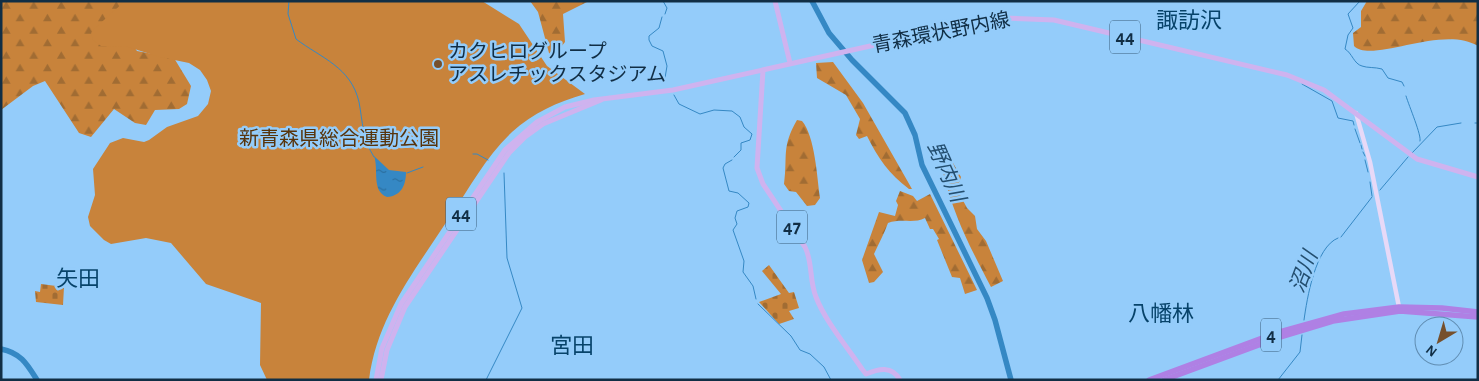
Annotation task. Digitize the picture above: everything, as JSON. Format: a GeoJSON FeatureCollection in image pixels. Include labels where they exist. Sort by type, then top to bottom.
{"type":"FeatureCollection","features":[{"type":"Feature","properties":{"kind":"highway","name":"4"},"geometry":{"type":"LineString","coordinates":[[1149,380],[1303,324],[1344,314],[1399,307],[1442,308],[1478,312]]}},
{"type":"Feature","properties":{"kind":"highway","name":"4"},"geometry":{"type":"LineString","coordinates":[[1164,380],[1280,337],[1333,322],[1400,312],[1478,317]]}},
{"type":"Feature","properties":{"kind":"main road"},"geometry":{"type":"LineString","coordinates":[[775,1],[790,63]]}},
{"type":"Feature","properties":{"kind":"main road","name":"青森環状野内線"},"geometry":{"type":"LineString","coordinates":[[790,63],[991,20],[1034,18],[1054,20],[1287,75],[1324,90],[1417,159],[1478,177]]}},
{"type":"Feature","properties":{"kind":"main road","name":"44"},"geometry":{"type":"LineString","coordinates":[[376,380],[382,348],[392,322],[484,180],[514,140],[547,115],[565,107],[673,90],[790,63]]}},
{"type":"Feature","properties":{"kind":"main road","name":"47"},"geometry":{"type":"LineString","coordinates":[[763,70],[756,157],[759,178],[807,252],[818,302],[862,369],[866,374],[884,368],[896,374],[900,380]]}},
{"type":"Feature","properties":{"kind":"main road","name":"44"},"geometry":{"type":"LineString","coordinates":[[381,380],[387,350],[397,323],[438,253]]}},
{"type":"Feature","properties":{"kind":"street"},"geometry":{"type":"LineString","coordinates":[[1356,113],[1370,162],[1399,307]]}},
{"type":"Feature","properties":{"kind":"green space"},"geometry":{"type":"Polygon","coordinates":[[[1,1],[136,1],[129,40],[137,51],[174,58],[191,86],[187,104],[179,109],[155,110],[146,125],[135,123],[114,109],[91,137],[79,133],[45,81],[33,86],[1,110],[1,1]]]}},
{"type":"Feature","properties":{"kind":"green space","name":"新青森県総合運動公園"},"geometry":{"type":"Polygon","coordinates":[[[125,1],[482,1],[519,24],[547,66],[585,94],[555,105],[528,119],[503,141],[487,161],[400,293],[380,335],[373,357],[369,380],[267,380],[260,365],[261,303],[206,284],[171,243],[146,238],[111,244],[104,240],[90,226],[88,217],[95,195],[93,169],[110,143],[123,138],[144,142],[167,127],[198,116],[208,104],[211,91],[207,80],[200,70],[189,63],[160,57],[128,47],[101,46],[93,40],[91,33],[94,29],[125,1]]]}},
{"type":"Feature","properties":{"kind":"green space"},"geometry":{"type":"Polygon","coordinates":[[[530,1],[587,2],[563,14],[565,42],[554,56],[549,53],[538,12],[530,1]]]}},
{"type":"Feature","properties":{"kind":"green space"},"geometry":{"type":"Polygon","coordinates":[[[1367,1],[1478,1],[1478,46],[1463,40],[1446,39],[1392,48],[1363,50],[1354,46],[1353,33],[1361,27],[1361,11],[1367,1]]]}},
{"type":"Feature","properties":{"kind":"green space"},"geometry":{"type":"Polygon","coordinates":[[[833,62],[863,103],[912,189],[909,189],[890,171],[875,151],[867,136],[859,139],[856,135],[860,119],[846,95],[817,78],[816,63],[833,62]]]}},
{"type":"Feature","properties":{"kind":"green space"},"geometry":{"type":"Polygon","coordinates":[[[797,120],[802,121],[813,146],[820,198],[815,205],[807,206],[796,192],[789,191],[784,184],[787,145],[797,120]]]}},
{"type":"Feature","properties":{"kind":"green space"},"geometry":{"type":"Polygon","coordinates":[[[953,163],[961,177],[957,189],[967,208],[975,216],[977,229],[986,241],[1003,281],[991,287],[963,231],[947,188],[943,172],[953,163]]]}},
{"type":"Feature","properties":{"kind":"green space"},"geometry":{"type":"Polygon","coordinates":[[[900,191],[913,196],[917,201],[930,194],[977,290],[965,294],[960,278],[952,277],[937,240],[939,239],[933,229],[930,229],[925,218],[916,221],[888,223],[874,254],[883,272],[874,282],[869,283],[862,260],[879,212],[895,216],[898,205],[896,201],[900,191]]]}},
{"type":"Feature","properties":{"kind":"green space"},"geometry":{"type":"Polygon","coordinates":[[[769,265],[789,293],[794,292],[799,308],[789,311],[794,319],[779,324],[759,302],[781,294],[762,271],[769,265]]]}},
{"type":"Feature","properties":{"kind":"green space"},"geometry":{"type":"Polygon","coordinates":[[[41,284],[64,287],[63,305],[36,302],[35,291],[40,292],[41,284]]]}},
{"type":"Feature","properties":{"kind":"water"},"geometry":{"type":"Polygon","coordinates":[[[374,156],[389,170],[406,172],[404,185],[400,192],[387,197],[379,190],[374,156]]]}},
{"type":"Feature","properties":{"kind":"waterway"},"geometry":{"type":"LineString","coordinates":[[289,1],[288,14],[296,39],[334,64],[349,80],[355,90],[365,137],[374,157]]}},
{"type":"Feature","properties":{"kind":"waterway"},"geometry":{"type":"LineString","coordinates":[[663,1],[667,8],[665,14]]}},
{"type":"Feature","properties":{"kind":"waterway","name":"野内川"},"geometry":{"type":"LineString","coordinates":[[812,1],[829,33],[852,60],[905,113],[915,135],[922,165],[987,298],[1011,380]]}},
{"type":"Feature","properties":{"kind":"waterway"},"geometry":{"type":"LineString","coordinates":[[1360,1],[1348,14],[1353,28],[1348,35],[1345,49],[1359,65],[1382,69],[1388,78],[1402,82],[1404,86]]}},
{"type":"Feature","properties":{"kind":"waterway"},"geometry":{"type":"LineString","coordinates":[[662,17],[659,28],[649,36],[649,40],[652,46],[663,51],[667,66],[665,78]]}},
{"type":"Feature","properties":{"kind":"waterway"},"geometry":{"type":"LineString","coordinates":[[1302,84],[1332,101],[1338,118],[1353,121],[1354,125]]}},
{"type":"Feature","properties":{"kind":"waterway"},"geometry":{"type":"LineString","coordinates":[[674,95],[679,104],[700,114],[714,110],[732,111],[740,117],[744,127],[752,134],[750,140],[741,143],[741,150],[734,157]]}},
{"type":"Feature","properties":{"kind":"waterway"},"geometry":{"type":"LineString","coordinates":[[1406,96],[1420,141]]}},
{"type":"Feature","properties":{"kind":"waterway"},"geometry":{"type":"LineString","coordinates":[[1412,153],[1437,127],[1461,123]]}},
{"type":"Feature","properties":{"kind":"waterway"},"geometry":{"type":"LineString","coordinates":[[1355,129],[1360,143]]}},
{"type":"Feature","properties":{"kind":"waterway"},"geometry":{"type":"LineString","coordinates":[[1361,145],[1362,149]]}},
{"type":"Feature","properties":{"kind":"waterway"},"geometry":{"type":"LineString","coordinates":[[1363,152],[1365,156]]}},
{"type":"Feature","properties":{"kind":"waterway"},"geometry":{"type":"LineString","coordinates":[[473,154],[488,160]]}},
{"type":"Feature","properties":{"kind":"waterway","name":"沼川"},"geometry":{"type":"LineString","coordinates":[[1380,190],[1408,157]]}},
{"type":"Feature","properties":{"kind":"waterway"},"geometry":{"type":"LineString","coordinates":[[732,160],[725,164],[723,168],[729,191],[738,193],[749,203],[748,207],[737,211],[735,218],[737,224],[733,230],[744,261],[743,272],[753,286],[756,299]]}},
{"type":"Feature","properties":{"kind":"waterway"},"geometry":{"type":"LineString","coordinates":[[1365,160],[1368,172]]}},
{"type":"Feature","properties":{"kind":"waterway"},"geometry":{"type":"LineString","coordinates":[[407,173],[423,167]]}},
{"type":"Feature","properties":{"kind":"waterway"},"geometry":{"type":"LineString","coordinates":[[486,380],[522,308],[507,258],[504,173]]}},
{"type":"Feature","properties":{"kind":"waterway"},"geometry":{"type":"LineString","coordinates":[[1370,182],[1372,196]]}},
{"type":"Feature","properties":{"kind":"waterway","name":"沼川"},"geometry":{"type":"LineString","coordinates":[[1341,237],[1372,197]]}},
{"type":"Feature","properties":{"kind":"waterway","name":"沼川"},"geometry":{"type":"LineString","coordinates":[[1304,320],[1310,287],[1318,262],[1330,243],[1338,238]]}},
{"type":"Feature","properties":{"kind":"waterway"},"geometry":{"type":"LineString","coordinates":[[758,304],[791,336],[800,350],[810,354],[824,367],[831,380]]}},
{"type":"Feature","properties":{"kind":"waterway","name":"沼川"},"geometry":{"type":"LineString","coordinates":[[1278,380],[1300,352],[1302,335]]}},
{"type":"Feature","properties":{"kind":"waterway"},"geometry":{"type":"LineString","coordinates":[[1,349],[19,356],[37,380]]}},
{"type":"Feature","properties":{"kind":"place","name":"カクヒログループ アスレチックスタジアム"},"geometry":{"type":"Point","coordinates":[438,64]}},
{"type":"Feature","properties":{"kind":"district","name":"諏訪沢"},"geometry":{"type":"Point","coordinates":[1189,21]}},
{"type":"Feature","properties":{"kind":"district","name":"矢田"},"geometry":{"type":"Point","coordinates":[78,279]}},
{"type":"Feature","properties":{"kind":"district","name":"八幡林"},"geometry":{"type":"Point","coordinates":[1161,314]}},
{"type":"Feature","properties":{"kind":"district","name":"宮田"},"geometry":{"type":"Point","coordinates":[572,346]}}]}
